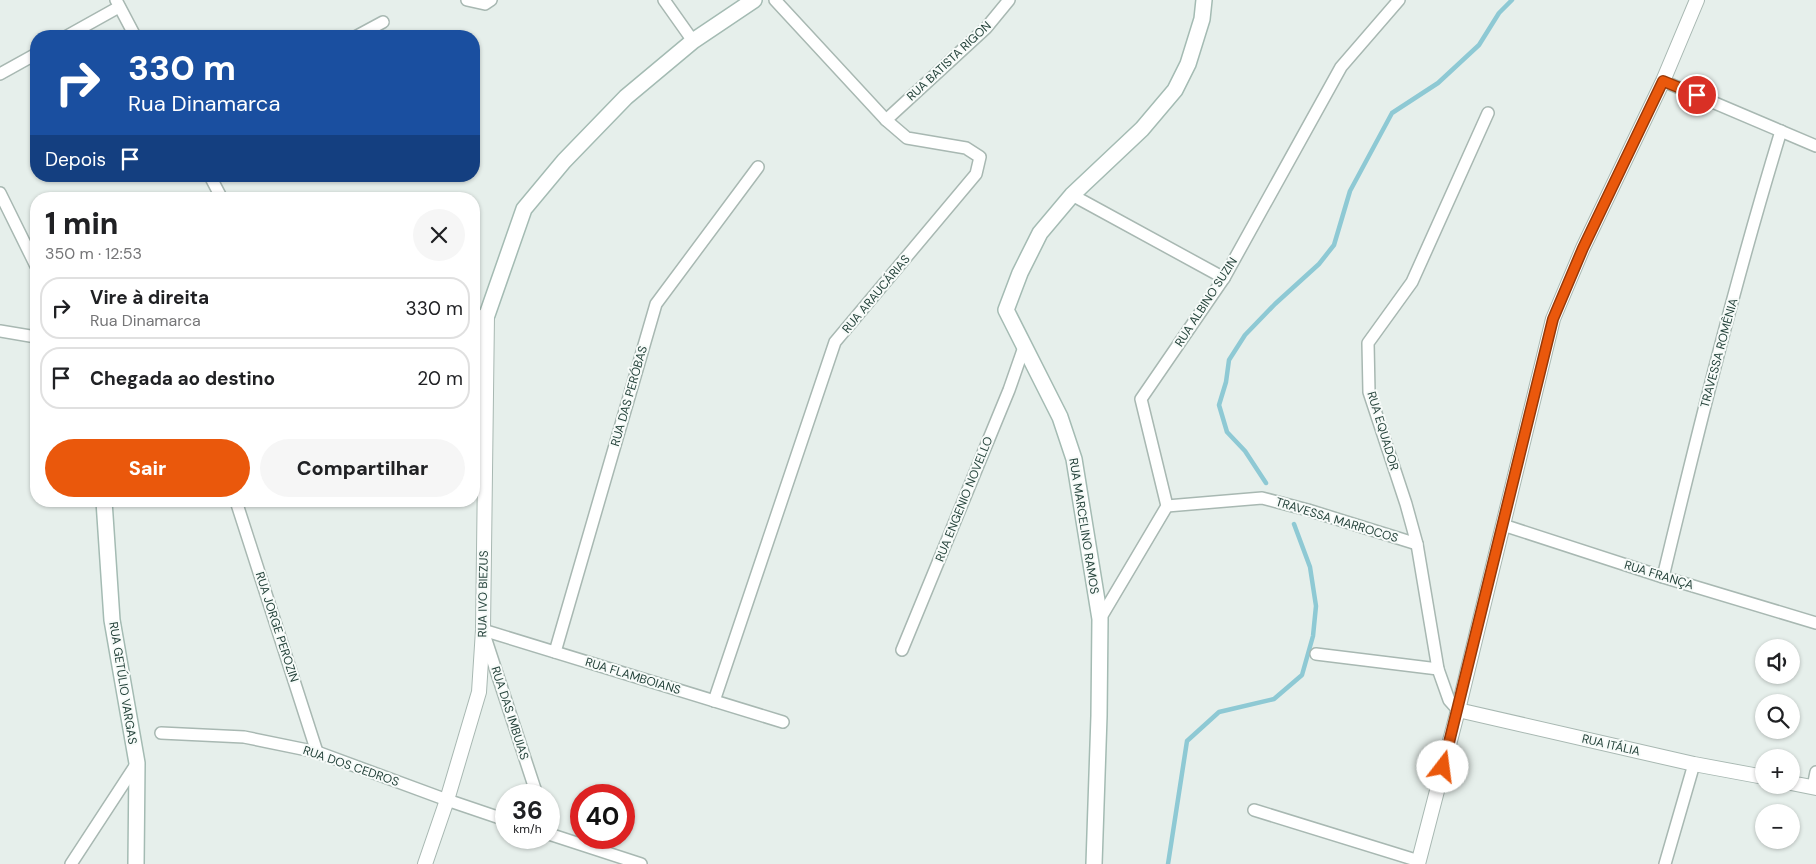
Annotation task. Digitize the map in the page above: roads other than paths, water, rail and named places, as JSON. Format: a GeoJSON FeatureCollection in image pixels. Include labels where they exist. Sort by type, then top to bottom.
{"type":"FeatureCollection","features":[{"type":"Feature","properties":{"kind":"main road"},"geometry":{"type":"LineString","coordinates":[[480,319],[524,209],[564,161],[626,97],[693,41],[754,0]]}},
{"type":"Feature","properties":{"kind":"main road","name":"RUA MARCELINO RAMOS"},"geometry":{"type":"LineString","coordinates":[[1094,864],[1100,619],[1074,459],[1060,417],[1006,310],[1020,273],[1040,233],[1072,195],[1142,129],[1175,90],[1188,64],[1194,46],[1202,19],[1204,0]]}},
{"type":"Feature","properties":{"kind":"main road","name":"RUA GETÚLIO VARGAS"},"geometry":{"type":"LineString","coordinates":[[104,507],[112,620],[137,764],[136,864]]}},
{"type":"Feature","properties":{"kind":"street"},"geometry":{"type":"LineString","coordinates":[[467,0],[485,4],[491,0]]}},
{"type":"Feature","properties":{"kind":"street"},"geometry":{"type":"LineString","coordinates":[[664,0],[693,41]]}},
{"type":"Feature","properties":{"kind":"street","name":"RUA ARAUCÁRIAS"},"geometry":{"type":"LineString","coordinates":[[714,702],[836,342],[976,174],[980,157],[966,148],[907,138],[886,120],[775,0]]}},
{"type":"Feature","properties":{"kind":"street","name":"RUA BATISTA RIGON"},"geometry":{"type":"LineString","coordinates":[[886,120],[986,28],[1009,0]]}},
{"type":"Feature","properties":{"kind":"street","name":"RUA ALBINO SUZIN"},"geometry":{"type":"LineString","coordinates":[[1167,506],[1141,399],[1224,278],[1341,67],[1399,0]]}},
{"type":"Feature","properties":{"kind":"street"},"geometry":{"type":"LineString","coordinates":[[1254,810],[1418,863],[1458,710],[1553,319],[1583,248],[1663,81],[1697,0]]}},
{"type":"Feature","properties":{"kind":"street"},"geometry":{"type":"LineString","coordinates":[[76,30],[118,3],[132,30]]}},
{"type":"Feature","properties":{"kind":"street"},"geometry":{"type":"LineString","coordinates":[[368,30],[383,22]]}},
{"type":"Feature","properties":{"kind":"street"},"geometry":{"type":"LineString","coordinates":[[0,74],[30,57]]}},
{"type":"Feature","properties":{"kind":"street"},"geometry":{"type":"LineString","coordinates":[[1663,81],[1816,146]]}},
{"type":"Feature","properties":{"kind":"street","name":"RUA EQUADOR"},"geometry":{"type":"LineString","coordinates":[[1458,710],[1449,700],[1438,669],[1417,544],[1406,504],[1369,392],[1368,343],[1412,282],[1488,113]]}},
{"type":"Feature","properties":{"kind":"street","name":"TRAVESSA ROMÊNIA"},"geometry":{"type":"LineString","coordinates":[[1663,577],[1709,386],[1755,216],[1781,131]]}},
{"type":"Feature","properties":{"kind":"street","name":"RUA DAS PERÓBAS"},"geometry":{"type":"LineString","coordinates":[[555,652],[656,304],[758,166]]}},
{"type":"Feature","properties":{"kind":"street"},"geometry":{"type":"LineString","coordinates":[[0,193],[30,254]]}},
{"type":"Feature","properties":{"kind":"street"},"geometry":{"type":"LineString","coordinates":[[1072,195],[1224,278]]}},
{"type":"Feature","properties":{"kind":"street"},"geometry":{"type":"LineString","coordinates":[[0,331],[30,335]]}},
{"type":"Feature","properties":{"kind":"street","name":"RUA ENGENIO NOVELLO"},"geometry":{"type":"LineString","coordinates":[[902,650],[1009,390],[1024,346]]}},
{"type":"Feature","properties":{"kind":"street","name":"TRAVESSA MARROCOS"},"geometry":{"type":"LineString","coordinates":[[1167,506],[1262,498],[1308,510],[1417,544]]}},
{"type":"Feature","properties":{"kind":"street"},"geometry":{"type":"LineString","coordinates":[[1100,619],[1167,506]]}},
{"type":"Feature","properties":{"kind":"street","name":"RUA JORGE PEROZIN"},"geometry":{"type":"LineString","coordinates":[[238,507],[318,752]]}},
{"type":"Feature","properties":{"kind":"street","name":"RUA IVO BIEZUS"},"geometry":{"type":"LineString","coordinates":[[425,864],[447,800],[479,692],[483,630],[479,507]]}},
{"type":"Feature","properties":{"kind":"street","name":"RUA FRANÇA"},"geometry":{"type":"LineString","coordinates":[[1503,525],[1663,577],[1816,623]]}},
{"type":"Feature","properties":{"kind":"street","name":"RUA FLAMBOIANS"},"geometry":{"type":"LineString","coordinates":[[483,630],[783,722]]}},
{"type":"Feature","properties":{"kind":"street","name":"RUA DAS IMBUIAS"},"geometry":{"type":"LineString","coordinates":[[483,630],[533,784]]}},
{"type":"Feature","properties":{"kind":"street"},"geometry":{"type":"LineString","coordinates":[[1316,654],[1438,669]]}},
{"type":"Feature","properties":{"kind":"street","name":"RUA ITÁLIA"},"geometry":{"type":"LineString","coordinates":[[1458,710],[1755,776]]}},
{"type":"Feature","properties":{"kind":"street","name":"RUA DOS CEDROS"},"geometry":{"type":"LineString","coordinates":[[161,733],[244,737],[318,752],[495,816]]}},
{"type":"Feature","properties":{"kind":"street"},"geometry":{"type":"LineString","coordinates":[[72,863],[137,764]]}},
{"type":"Feature","properties":{"kind":"street"},"geometry":{"type":"LineString","coordinates":[[1665,864],[1694,764]]}},
{"type":"Feature","properties":{"kind":"street"},"geometry":{"type":"LineString","coordinates":[[1800,785],[1814,787],[1816,772]]}},
{"type":"Feature","properties":{"kind":"street"},"geometry":{"type":"LineString","coordinates":[[560,837],[641,864]]}},
{"type":"Feature","properties":{"kind":"waterway"},"geometry":{"type":"LineString","coordinates":[[1266,483],[1245,451],[1227,432],[1219,405],[1226,382],[1229,360],[1245,335],[1275,304],[1319,264],[1334,245],[1350,191],[1392,113],[1438,83],[1479,45],[1499,13],[1512,0]]}},
{"type":"Feature","properties":{"kind":"waterway"},"geometry":{"type":"LineString","coordinates":[[1168,864],[1187,741],[1219,712],[1274,699],[1302,675],[1313,636],[1316,606],[1310,567],[1294,524]]}}]}
